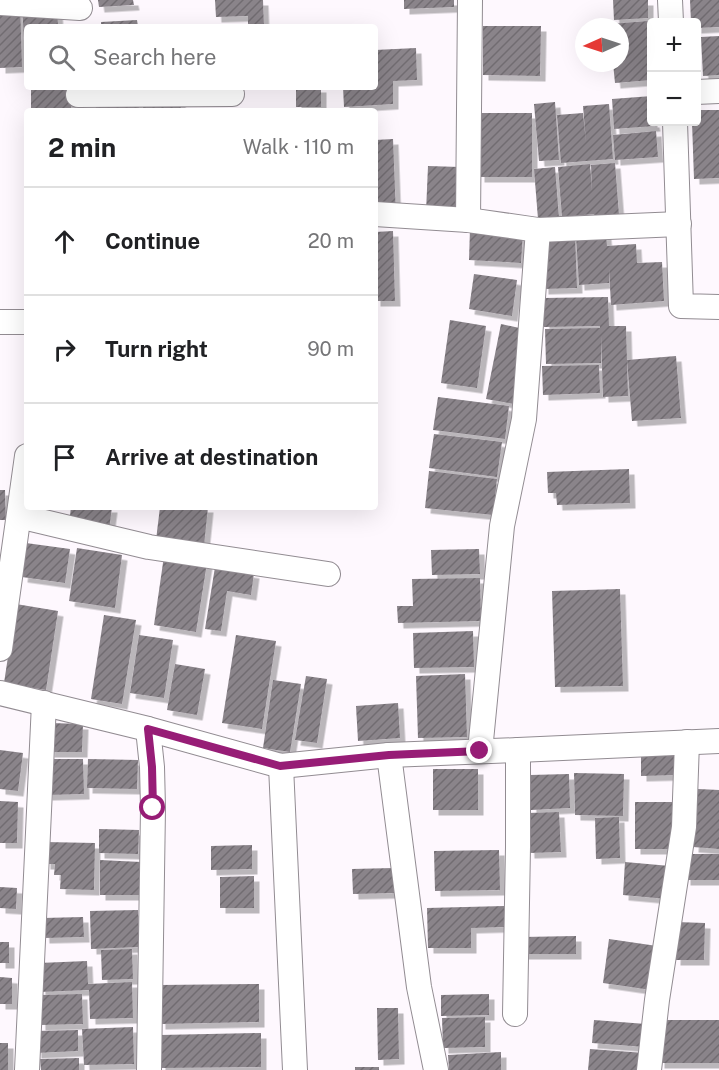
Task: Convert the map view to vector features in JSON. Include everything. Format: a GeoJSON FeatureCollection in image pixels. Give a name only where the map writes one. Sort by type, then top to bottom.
{"type":"FeatureCollection","features":[{"type":"Feature","properties":{"kind":"street"},"geometry":{"type":"LineString","coordinates":[[468,220],[470,0]]}},
{"type":"Feature","properties":{"kind":"street"},"geometry":{"type":"LineString","coordinates":[[670,0],[671,18]]}},
{"type":"Feature","properties":{"kind":"street"},"geometry":{"type":"LineString","coordinates":[[0,3],[80,12]]}},
{"type":"Feature","properties":{"kind":"street"},"geometry":{"type":"LineString","coordinates":[[701,92],[719,91]]}},
{"type":"Feature","properties":{"kind":"street"},"geometry":{"type":"LineString","coordinates":[[78,98],[232,94]]}},
{"type":"Feature","properties":{"kind":"street"},"geometry":{"type":"LineString","coordinates":[[675,126],[681,306],[719,307]]}},
{"type":"Feature","properties":{"kind":"street"},"geometry":{"type":"LineString","coordinates":[[378,214],[468,220],[538,230],[679,224]]}},
{"type":"Feature","properties":{"kind":"street"},"geometry":{"type":"LineString","coordinates":[[480,751],[502,526],[524,419],[538,230]]}},
{"type":"Feature","properties":{"kind":"street"},"geometry":{"type":"LineString","coordinates":[[0,322],[24,322]]}},
{"type":"Feature","properties":{"kind":"street"},"geometry":{"type":"LineString","coordinates":[[0,649],[24,476]]}},
{"type":"Feature","properties":{"kind":"street"},"geometry":{"type":"LineString","coordinates":[[18,516],[149,547],[328,574]]}},
{"type":"Feature","properties":{"kind":"street"},"geometry":{"type":"LineString","coordinates":[[0,693],[148,729],[280,766],[389,755],[719,741]]}},
{"type":"Feature","properties":{"kind":"street"},"geometry":{"type":"LineString","coordinates":[[27,1070],[44,703]]}},
{"type":"Feature","properties":{"kind":"street"},"geometry":{"type":"LineString","coordinates":[[148,729],[153,808],[149,1070]]}},
{"type":"Feature","properties":{"kind":"street"},"geometry":{"type":"LineString","coordinates":[[650,1070],[657,1000],[684,827],[687,742]]}},
{"type":"Feature","properties":{"kind":"street"},"geometry":{"type":"LineString","coordinates":[[514,1014],[518,750]]}},
{"type":"Feature","properties":{"kind":"street"},"geometry":{"type":"LineString","coordinates":[[389,755],[419,987],[436,1070]]}},
{"type":"Feature","properties":{"kind":"street"},"geometry":{"type":"LineString","coordinates":[[280,766],[295,1070]]}},
{"type":"Feature","properties":{"kind":"building"},"geometry":{"type":"Polygon","coordinates":[[[0,0],[20,0],[22,67],[0,68],[0,0]]]}},
{"type":"Feature","properties":{"kind":"building"},"geometry":{"type":"Polygon","coordinates":[[[98,0],[133,0],[134,5],[99,7],[98,0]]]}},
{"type":"Feature","properties":{"kind":"building"},"geometry":{"type":"Polygon","coordinates":[[[215,0],[263,0],[264,24],[248,24],[248,16],[216,17],[215,0]]]}},
{"type":"Feature","properties":{"kind":"building"},"geometry":{"type":"Polygon","coordinates":[[[404,0],[454,0],[454,7],[404,9],[404,0]]]}},
{"type":"Feature","properties":{"kind":"building"},"geometry":{"type":"Polygon","coordinates":[[[613,0],[648,0],[648,18],[614,18],[613,0]]]}},
{"type":"Feature","properties":{"kind":"building"},"geometry":{"type":"Polygon","coordinates":[[[690,0],[719,0],[719,27],[701,28],[701,18],[691,18],[690,0]]]}},
{"type":"Feature","properties":{"kind":"building"},"geometry":{"type":"Polygon","coordinates":[[[57,3],[58,24],[24,24],[24,40],[22,5],[57,3]]]}},
{"type":"Feature","properties":{"kind":"building"},"geometry":{"type":"Polygon","coordinates":[[[137,20],[138,24],[101,24],[101,22],[137,20]]]}},
{"type":"Feature","properties":{"kind":"building"},"geometry":{"type":"Polygon","coordinates":[[[647,21],[647,80],[615,83],[614,72],[629,72],[629,22],[647,21]]]}},
{"type":"Feature","properties":{"kind":"building"},"geometry":{"type":"Polygon","coordinates":[[[483,26],[541,26],[540,76],[483,75],[483,26]]]}},
{"type":"Feature","properties":{"kind":"building"},"geometry":{"type":"Polygon","coordinates":[[[719,36],[719,75],[703,76],[701,37],[719,36]]]}},
{"type":"Feature","properties":{"kind":"building"},"geometry":{"type":"Polygon","coordinates":[[[416,48],[417,80],[393,81],[393,104],[344,107],[343,90],[378,90],[378,50],[416,48]]]}},
{"type":"Feature","properties":{"kind":"building"},"geometry":{"type":"Polygon","coordinates":[[[31,90],[71,90],[71,108],[31,108],[31,90]]]}},
{"type":"Feature","properties":{"kind":"building"},"geometry":{"type":"Polygon","coordinates":[[[95,90],[138,90],[139,108],[96,108],[95,90]]]}},
{"type":"Feature","properties":{"kind":"building"},"geometry":{"type":"Polygon","coordinates":[[[142,90],[179,90],[181,108],[143,108],[142,90]]]}},
{"type":"Feature","properties":{"kind":"building"},"geometry":{"type":"Polygon","coordinates":[[[296,90],[321,90],[321,107],[296,107],[296,90]]]}},
{"type":"Feature","properties":{"kind":"building"},"geometry":{"type":"Polygon","coordinates":[[[647,96],[647,126],[655,126],[614,129],[612,99],[647,96]]]}},
{"type":"Feature","properties":{"kind":"building"},"geometry":{"type":"Polygon","coordinates":[[[555,102],[559,160],[539,161],[534,104],[555,102]]]}},
{"type":"Feature","properties":{"kind":"building"},"geometry":{"type":"Polygon","coordinates":[[[609,104],[613,159],[561,163],[557,115],[583,113],[586,142],[583,106],[609,104]]]}},
{"type":"Feature","properties":{"kind":"building"},"geometry":{"type":"Polygon","coordinates":[[[701,110],[719,110],[719,178],[694,179],[692,126],[701,126],[701,110]]]}},
{"type":"Feature","properties":{"kind":"building"},"geometry":{"type":"Polygon","coordinates":[[[479,113],[532,113],[532,177],[479,177],[479,113]]]}},
{"type":"Feature","properties":{"kind":"building"},"geometry":{"type":"Polygon","coordinates":[[[656,131],[658,157],[615,160],[613,135],[656,131]]]}},
{"type":"Feature","properties":{"kind":"building"},"geometry":{"type":"Polygon","coordinates":[[[393,139],[396,215],[378,216],[378,140],[393,139]]]}},
{"type":"Feature","properties":{"kind":"building"},"geometry":{"type":"Polygon","coordinates":[[[615,163],[619,215],[595,217],[594,214],[562,217],[558,167],[590,164],[592,191],[591,165],[615,163]]]}},
{"type":"Feature","properties":{"kind":"building"},"geometry":{"type":"Polygon","coordinates":[[[428,166],[460,167],[458,213],[426,212],[428,166]]]}},
{"type":"Feature","properties":{"kind":"building"},"geometry":{"type":"Polygon","coordinates":[[[555,167],[559,218],[538,219],[534,169],[555,167]]]}},
{"type":"Feature","properties":{"kind":"building"},"geometry":{"type":"Polygon","coordinates":[[[470,229],[523,231],[521,263],[469,260],[470,229]]]}},
{"type":"Feature","properties":{"kind":"building"},"geometry":{"type":"Polygon","coordinates":[[[393,231],[395,301],[378,301],[378,232],[393,231]]]}},
{"type":"Feature","properties":{"kind":"building"},"geometry":{"type":"Polygon","coordinates":[[[606,234],[607,246],[636,244],[637,263],[662,262],[664,301],[611,305],[609,269],[609,283],[579,285],[576,236],[606,234]]]}},
{"type":"Feature","properties":{"kind":"building"},"geometry":{"type":"Polygon","coordinates":[[[575,235],[577,288],[543,289],[542,236],[575,235]]]}},
{"type":"Feature","properties":{"kind":"building"},"geometry":{"type":"Polygon","coordinates":[[[474,274],[517,280],[512,316],[469,309],[474,274]]]}},
{"type":"Feature","properties":{"kind":"building"},"geometry":{"type":"Polygon","coordinates":[[[608,297],[609,326],[626,326],[628,396],[603,397],[601,336],[601,363],[546,364],[545,329],[600,328],[600,326],[544,327],[543,298],[608,297]]]}},
{"type":"Feature","properties":{"kind":"building"},"geometry":{"type":"Polygon","coordinates":[[[450,320],[486,326],[477,388],[441,383],[450,320]]]}},
{"type":"Feature","properties":{"kind":"building"},"geometry":{"type":"Polygon","coordinates":[[[501,324],[529,330],[514,404],[486,399],[501,324]]]}},
{"type":"Feature","properties":{"kind":"building"},"geometry":{"type":"Polygon","coordinates":[[[676,356],[681,418],[632,421],[627,360],[676,356]]]}},
{"type":"Feature","properties":{"kind":"building"},"geometry":{"type":"Polygon","coordinates":[[[599,365],[600,393],[543,395],[542,366],[599,365]]]}},
{"type":"Feature","properties":{"kind":"building"},"geometry":{"type":"Polygon","coordinates":[[[438,397],[509,406],[505,439],[433,430],[438,397]]]}},
{"type":"Feature","properties":{"kind":"building"},"geometry":{"type":"Polygon","coordinates":[[[434,434],[502,442],[497,477],[429,468],[434,434]]]}},
{"type":"Feature","properties":{"kind":"building"},"geometry":{"type":"Polygon","coordinates":[[[629,469],[630,503],[557,505],[556,493],[548,493],[547,472],[629,469]]]}},
{"type":"Feature","properties":{"kind":"building"},"geometry":{"type":"Polygon","coordinates":[[[429,471],[497,479],[493,515],[425,508],[429,471]]]}},
{"type":"Feature","properties":{"kind":"building"},"geometry":{"type":"Polygon","coordinates":[[[0,490],[5,490],[6,520],[0,520],[0,490]]]}},
{"type":"Feature","properties":{"kind":"building"},"geometry":{"type":"Polygon","coordinates":[[[71,510],[112,510],[109,530],[69,524],[71,510]]]}},
{"type":"Feature","properties":{"kind":"building"},"geometry":{"type":"Polygon","coordinates":[[[160,510],[208,510],[204,546],[156,540],[160,510]]]}},
{"type":"Feature","properties":{"kind":"building"},"geometry":{"type":"Polygon","coordinates":[[[26,543],[70,549],[65,583],[22,577],[26,543]]]}},
{"type":"Feature","properties":{"kind":"building"},"geometry":{"type":"Polygon","coordinates":[[[77,548],[122,555],[115,608],[69,601],[77,548]]]}},
{"type":"Feature","properties":{"kind":"building"},"geometry":{"type":"Polygon","coordinates":[[[479,549],[480,574],[432,575],[431,550],[479,549]]]}},
{"type":"Feature","properties":{"kind":"building"},"geometry":{"type":"Polygon","coordinates":[[[164,556],[207,563],[196,632],[154,625],[164,556]]]}},
{"type":"Feature","properties":{"kind":"building"},"geometry":{"type":"Polygon","coordinates":[[[215,567],[254,573],[251,595],[227,591],[221,631],[205,629],[215,567]]]}},
{"type":"Feature","properties":{"kind":"building"},"geometry":{"type":"Polygon","coordinates":[[[480,578],[481,621],[398,623],[397,606],[413,606],[412,579],[480,578]]]}},
{"type":"Feature","properties":{"kind":"building"},"geometry":{"type":"Polygon","coordinates":[[[620,589],[623,686],[555,687],[552,591],[620,589]]]}},
{"type":"Feature","properties":{"kind":"building"},"geometry":{"type":"Polygon","coordinates":[[[16,604],[58,611],[46,690],[4,683],[16,604]]]}},
{"type":"Feature","properties":{"kind":"building"},"geometry":{"type":"Polygon","coordinates":[[[104,615],[136,620],[122,704],[91,699],[104,615]]]}},
{"type":"Feature","properties":{"kind":"building"},"geometry":{"type":"Polygon","coordinates":[[[473,631],[474,667],[414,668],[413,633],[473,631]]]}},
{"type":"Feature","properties":{"kind":"building"},"geometry":{"type":"Polygon","coordinates":[[[139,635],[173,640],[164,698],[130,693],[139,635]]]}},
{"type":"Feature","properties":{"kind":"building"},"geometry":{"type":"Polygon","coordinates":[[[236,635],[276,641],[262,729],[222,723],[236,635]]]}},
{"type":"Feature","properties":{"kind":"building"},"geometry":{"type":"Polygon","coordinates":[[[175,664],[205,669],[197,715],[167,710],[175,664]]]}},
{"type":"Feature","properties":{"kind":"building"},"geometry":{"type":"Polygon","coordinates":[[[465,674],[467,737],[418,738],[416,676],[465,674]]]}},
{"type":"Feature","properties":{"kind":"building"},"geometry":{"type":"Polygon","coordinates":[[[306,676],[327,679],[317,743],[295,740],[306,676]]]}},
{"type":"Feature","properties":{"kind":"building"},"geometry":{"type":"Polygon","coordinates":[[[273,680],[301,684],[290,752],[263,748],[273,680]]]}},
{"type":"Feature","properties":{"kind":"building"},"geometry":{"type":"Polygon","coordinates":[[[398,703],[400,738],[358,741],[356,706],[398,703]]]}},
{"type":"Feature","properties":{"kind":"building"},"geometry":{"type":"Polygon","coordinates":[[[50,723],[83,724],[82,752],[49,752],[50,723]]]}},
{"type":"Feature","properties":{"kind":"building"},"geometry":{"type":"Polygon","coordinates":[[[0,750],[23,753],[18,791],[0,789],[0,750]]]}},
{"type":"Feature","properties":{"kind":"building"},"geometry":{"type":"Polygon","coordinates":[[[641,753],[679,753],[678,775],[641,776],[641,753]]]}},
{"type":"Feature","properties":{"kind":"building"},"geometry":{"type":"Polygon","coordinates":[[[47,759],[83,759],[84,794],[47,795],[47,759]]]}},
{"type":"Feature","properties":{"kind":"building"},"geometry":{"type":"Polygon","coordinates":[[[88,759],[138,760],[137,789],[87,788],[88,759]]]}},
{"type":"Feature","properties":{"kind":"building"},"geometry":{"type":"Polygon","coordinates":[[[433,769],[478,769],[478,810],[433,810],[433,769]]]}},
{"type":"Feature","properties":{"kind":"building"},"geometry":{"type":"Polygon","coordinates":[[[574,773],[624,774],[623,816],[575,815],[574,773]]]}},
{"type":"Feature","properties":{"kind":"building"},"geometry":{"type":"Polygon","coordinates":[[[569,774],[570,808],[531,810],[530,775],[569,774]]]}},
{"type":"Feature","properties":{"kind":"building"},"geometry":{"type":"Polygon","coordinates":[[[698,789],[719,790],[719,849],[693,847],[698,789]]]}},
{"type":"Feature","properties":{"kind":"building"},"geometry":{"type":"Polygon","coordinates":[[[0,801],[18,802],[17,843],[0,843],[0,801]]]}},
{"type":"Feature","properties":{"kind":"building"},"geometry":{"type":"Polygon","coordinates":[[[635,802],[677,802],[677,849],[635,849],[635,802]]]}},
{"type":"Feature","properties":{"kind":"building"},"geometry":{"type":"Polygon","coordinates":[[[559,812],[561,852],[529,853],[527,813],[559,812]]]}},
{"type":"Feature","properties":{"kind":"building"},"geometry":{"type":"Polygon","coordinates":[[[619,817],[620,858],[596,859],[595,818],[619,817]]]}},
{"type":"Feature","properties":{"kind":"building"},"geometry":{"type":"Polygon","coordinates":[[[99,829],[139,830],[138,854],[99,853],[99,829]]]}},
{"type":"Feature","properties":{"kind":"building"},"geometry":{"type":"Polygon","coordinates":[[[45,842],[95,843],[94,890],[60,889],[61,875],[54,875],[55,864],[45,864],[45,842]]]}},
{"type":"Feature","properties":{"kind":"building"},"geometry":{"type":"Polygon","coordinates":[[[252,845],[252,869],[211,870],[211,846],[252,845]]]}},
{"type":"Feature","properties":{"kind":"building"},"geometry":{"type":"Polygon","coordinates":[[[499,850],[500,890],[435,891],[434,851],[499,850]]]}},
{"type":"Feature","properties":{"kind":"building"},"geometry":{"type":"Polygon","coordinates":[[[685,854],[719,854],[719,880],[685,880],[685,854]]]}},
{"type":"Feature","properties":{"kind":"building"},"geometry":{"type":"Polygon","coordinates":[[[100,860],[141,862],[140,895],[100,895],[100,860]]]}},
{"type":"Feature","properties":{"kind":"building"},"geometry":{"type":"Polygon","coordinates":[[[625,862],[670,866],[667,899],[623,895],[625,862]]]}},
{"type":"Feature","properties":{"kind":"building"},"geometry":{"type":"Polygon","coordinates":[[[393,868],[394,893],[353,894],[352,869],[393,868]]]}},
{"type":"Feature","properties":{"kind":"building"},"geometry":{"type":"Polygon","coordinates":[[[254,876],[254,908],[220,908],[220,877],[254,876]]]}},
{"type":"Feature","properties":{"kind":"building"},"geometry":{"type":"Polygon","coordinates":[[[0,887],[17,888],[16,909],[0,908],[0,887]]]}},
{"type":"Feature","properties":{"kind":"building"},"geometry":{"type":"Polygon","coordinates":[[[504,906],[505,927],[471,928],[471,948],[428,948],[427,908],[504,906]]]}},
{"type":"Feature","properties":{"kind":"building"},"geometry":{"type":"Polygon","coordinates":[[[138,910],[139,947],[91,949],[90,911],[138,910]]]}},
{"type":"Feature","properties":{"kind":"building"},"geometry":{"type":"Polygon","coordinates":[[[83,917],[84,937],[44,938],[43,918],[83,917]]]}},
{"type":"Feature","properties":{"kind":"building"},"geometry":{"type":"Polygon","coordinates":[[[676,922],[705,923],[704,960],[675,960],[676,922]]]}},
{"type":"Feature","properties":{"kind":"building"},"geometry":{"type":"Polygon","coordinates":[[[576,936],[576,954],[523,954],[523,937],[576,936]]]}},
{"type":"Feature","properties":{"kind":"building"},"geometry":{"type":"Polygon","coordinates":[[[609,939],[657,946],[651,990],[603,983],[609,939]]]}},
{"type":"Feature","properties":{"kind":"building"},"geometry":{"type":"Polygon","coordinates":[[[0,942],[9,942],[9,963],[0,963],[0,942]]]}},
{"type":"Feature","properties":{"kind":"building"},"geometry":{"type":"Polygon","coordinates":[[[132,949],[133,979],[102,980],[101,950],[132,949]]]}},
{"type":"Feature","properties":{"kind":"building"},"geometry":{"type":"Polygon","coordinates":[[[87,961],[88,984],[132,982],[133,1018],[90,1019],[89,990],[40,992],[39,963],[87,961]]]}},
{"type":"Feature","properties":{"kind":"building"},"geometry":{"type":"Polygon","coordinates":[[[0,977],[12,978],[12,1004],[0,1004],[0,977]]]}},
{"type":"Feature","properties":{"kind":"building"},"geometry":{"type":"Polygon","coordinates":[[[259,984],[259,1022],[160,1024],[159,985],[259,984]]]}},
{"type":"Feature","properties":{"kind":"building"},"geometry":{"type":"Polygon","coordinates":[[[82,994],[83,1024],[40,1025],[39,995],[82,994]]]}},
{"type":"Feature","properties":{"kind":"building"},"geometry":{"type":"Polygon","coordinates":[[[489,994],[489,1015],[441,1016],[441,995],[489,994]]]}},
{"type":"Feature","properties":{"kind":"building"},"geometry":{"type":"Polygon","coordinates":[[[377,1008],[398,1008],[399,1059],[378,1060],[377,1008]]]}},
{"type":"Feature","properties":{"kind":"building"},"geometry":{"type":"Polygon","coordinates":[[[485,1017],[485,1047],[443,1048],[442,1018],[485,1017]]]}},
{"type":"Feature","properties":{"kind":"building"},"geometry":{"type":"Polygon","coordinates":[[[594,1020],[646,1024],[645,1047],[592,1043],[594,1020]]]}},
{"type":"Feature","properties":{"kind":"building"},"geometry":{"type":"Polygon","coordinates":[[[659,1020],[719,1020],[719,1063],[659,1063],[659,1020]]]}},
{"type":"Feature","properties":{"kind":"building"},"geometry":{"type":"Polygon","coordinates":[[[133,1027],[134,1064],[84,1065],[82,1029],[133,1027]]]}},
{"type":"Feature","properties":{"kind":"building"},"geometry":{"type":"Polygon","coordinates":[[[78,1030],[78,1051],[36,1053],[35,1031],[78,1030]]]}},
{"type":"Feature","properties":{"kind":"building"},"geometry":{"type":"Polygon","coordinates":[[[261,1033],[261,1067],[160,1068],[160,1035],[261,1033]]]}},
{"type":"Feature","properties":{"kind":"building"},"geometry":{"type":"Polygon","coordinates":[[[0,1043],[8,1043],[8,1070],[0,1070],[0,1043]]]}},
{"type":"Feature","properties":{"kind":"building"},"geometry":{"type":"Polygon","coordinates":[[[590,1049],[645,1053],[644,1070],[588,1070],[590,1049]]]}},
{"type":"Feature","properties":{"kind":"building"},"geometry":{"type":"Polygon","coordinates":[[[501,1052],[501,1070],[449,1070],[448,1055],[501,1052]]]}},
{"type":"Feature","properties":{"kind":"building"},"geometry":{"type":"Polygon","coordinates":[[[79,1058],[79,1070],[41,1070],[40,1059],[79,1058]]]}},
{"type":"Feature","properties":{"kind":"building"},"geometry":{"type":"Polygon","coordinates":[[[355,1067],[379,1067],[379,1070],[355,1070],[355,1067]]]}},
{"type":"Feature","properties":{"kind":"route"},"geometry":{"type":"LineString","coordinates":[[153,808],[148,729],[280,766],[389,755],[480,751]]}}]}
